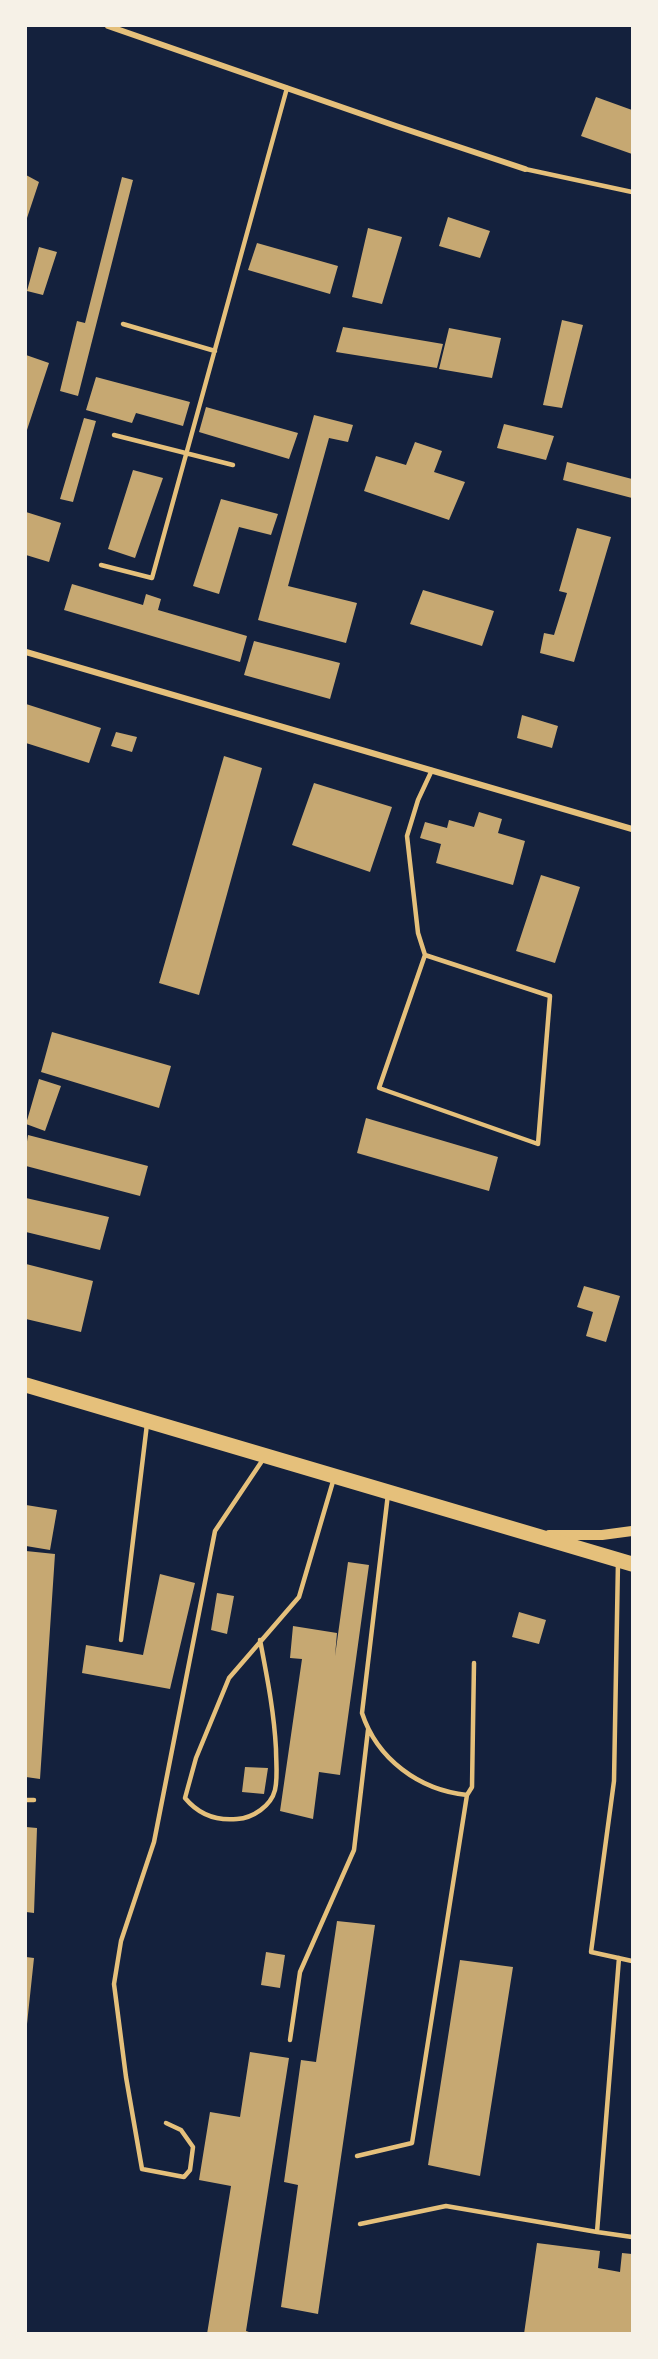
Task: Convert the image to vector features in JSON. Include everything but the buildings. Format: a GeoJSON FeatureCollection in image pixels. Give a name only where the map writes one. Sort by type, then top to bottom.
{"type":"FeatureCollection","features":[{"type":"Feature","properties":{"kind":"main road"},"geometry":{"type":"LineString","coordinates":[[26,1385],[625,1562]]}},
{"type":"Feature","properties":{"kind":"street"},"geometry":{"type":"LineString","coordinates":[[108,26],[525,169]]}},
{"type":"Feature","properties":{"kind":"street"},"geometry":{"type":"LineString","coordinates":[[26,652],[633,829]]}},
{"type":"Feature","properties":{"kind":"street"},"geometry":{"type":"LineString","coordinates":[[525,1531],[578,1536],[633,1530]]}},
{"type":"Feature","properties":{"kind":"lane"},"geometry":{"type":"LineString","coordinates":[[100,565],[152,578],[287,88]]}},
{"type":"Feature","properties":{"kind":"lane"},"geometry":{"type":"LineString","coordinates":[[525,169],[633,192]]}},
{"type":"Feature","properties":{"kind":"lane"},"geometry":{"type":"LineString","coordinates":[[123,324],[214,351]]}},
{"type":"Feature","properties":{"kind":"lane"},"geometry":{"type":"LineString","coordinates":[[114,435],[233,465]]}},
{"type":"Feature","properties":{"kind":"lane"},"geometry":{"type":"LineString","coordinates":[[425,955],[550,996],[538,1144],[379,1088],[425,955],[418,933],[407,836],[418,800],[432,770]]}},
{"type":"Feature","properties":{"kind":"lane"},"geometry":{"type":"LineString","coordinates":[[121,1640],[147,1421]]}},
{"type":"Feature","properties":{"kind":"lane"},"geometry":{"type":"LineString","coordinates":[[166,2123],[181,2130],[193,2147],[190,2170],[184,2177],[142,2169],[126,2077],[114,1984],[121,1941],[154,1842],[215,1532],[266,1456]]}},
{"type":"Feature","properties":{"kind":"lane"},"geometry":{"type":"LineString","coordinates":[[260,1640],[273,1701],[275,1790],[268,1805],[241,1819],[225,1820],[208,1816],[193,1807],[185,1798],[196,1758],[229,1678],[260,1640],[299,1597],[335,1476]]}},
{"type":"Feature","properties":{"kind":"lane"},"geometry":{"type":"LineString","coordinates":[[388,1491],[362,1713],[368,1730],[389,1760],[423,1784],[448,1793],[467,1796]]}},
{"type":"Feature","properties":{"kind":"lane"},"geometry":{"type":"LineString","coordinates":[[625,1562],[614,1781],[591,1952],[633,1960]]}},
{"type":"Feature","properties":{"kind":"lane"},"geometry":{"type":"LineString","coordinates":[[357,2156],[412,2143],[467,1796],[472,1787],[474,1663]]}},
{"type":"Feature","properties":{"kind":"lane"},"geometry":{"type":"LineString","coordinates":[[290,2040],[300,1972],[354,1850],[368,1730]]}},
{"type":"Feature","properties":{"kind":"lane"},"geometry":{"type":"LineString","coordinates":[[26,1800],[34,1800]]}},
{"type":"Feature","properties":{"kind":"lane"},"geometry":{"type":"LineString","coordinates":[[597,2232],[619,1958]]}},
{"type":"Feature","properties":{"kind":"lane"},"geometry":{"type":"LineString","coordinates":[[360,2224],[446,2206],[633,2237]]}}]}
